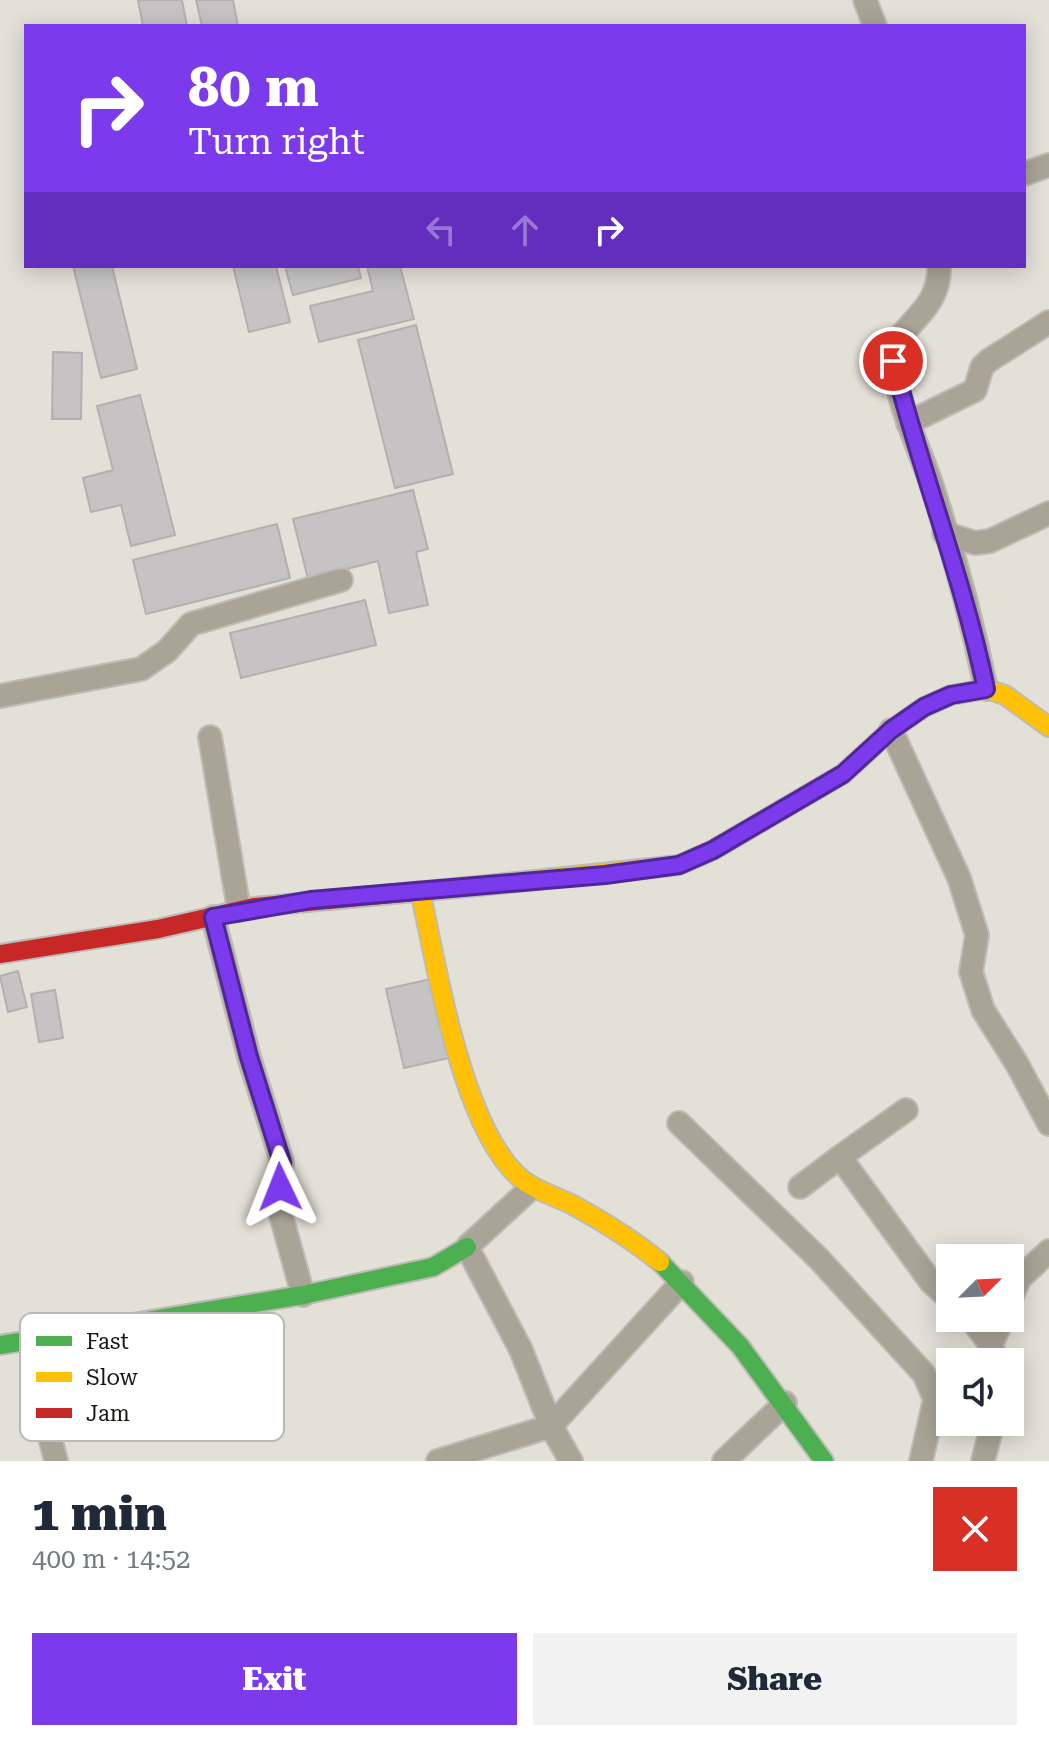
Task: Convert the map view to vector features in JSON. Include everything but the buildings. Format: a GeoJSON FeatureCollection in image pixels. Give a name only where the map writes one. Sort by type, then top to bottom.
{"type":"FeatureCollection","features":[{"type":"Feature","properties":{"kind":"street"},"geometry":{"type":"LineString","coordinates":[[865,0],[874,24]]}},
{"type":"Feature","properties":{"kind":"street"},"geometry":{"type":"LineString","coordinates":[[1026,173],[1049,165]]}},
{"type":"Feature","properties":{"kind":"street"},"geometry":{"type":"LineString","coordinates":[[939,268],[940,283],[932,302],[893,349],[908,423],[972,623],[986,689]]}},
{"type":"Feature","properties":{"kind":"street"},"geometry":{"type":"LineString","coordinates":[[908,423],[975,390],[982,367],[988,361],[1049,322]]}},
{"type":"Feature","properties":{"kind":"street"},"geometry":{"type":"LineString","coordinates":[[944,533],[975,543],[990,541],[1049,513]]}},
{"type":"Feature","properties":{"kind":"street"},"geometry":{"type":"LineString","coordinates":[[0,696],[141,669],[167,651],[191,624],[341,580]]}},
{"type":"Feature","properties":{"kind":"street"},"geometry":{"type":"LineString","coordinates":[[0,954],[239,910],[311,900],[605,875],[679,865],[713,850],[843,774],[891,730],[924,707],[951,695],[986,689],[1005,695],[1049,727]]}},
{"type":"Feature","properties":{"kind":"street"},"geometry":{"type":"LineString","coordinates":[[891,730],[959,878],[977,935],[971,972],[983,1010],[1049,1124]]}},
{"type":"Feature","properties":{"kind":"street"},"geometry":{"type":"LineString","coordinates":[[210,737],[239,910]]}},
{"type":"Feature","properties":{"kind":"street"},"geometry":{"type":"LineString","coordinates":[[420,891],[465,1072],[484,1123],[509,1166],[531,1188],[569,1203],[636,1243],[682,1282],[754,1359],[824,1461]]}},
{"type":"Feature","properties":{"kind":"street"},"geometry":{"type":"LineString","coordinates":[[213,917],[249,1057],[282,1162],[277,1201],[303,1295]]}},
{"type":"Feature","properties":{"kind":"street"},"geometry":{"type":"LineString","coordinates":[[800,1187],[906,1110]]}},
{"type":"Feature","properties":{"kind":"street"},"geometry":{"type":"LineString","coordinates":[[679,1123],[819,1259],[924,1374],[935,1399],[921,1461]]}},
{"type":"Feature","properties":{"kind":"street"},"geometry":{"type":"LineString","coordinates":[[840,1157],[936,1286]]}},
{"type":"Feature","properties":{"kind":"street"},"geometry":{"type":"LineString","coordinates":[[194,1313],[303,1295],[433,1267],[467,1247],[531,1188]]}},
{"type":"Feature","properties":{"kind":"street"},"geometry":{"type":"LineString","coordinates":[[467,1247],[521,1350],[551,1426],[571,1461]]}},
{"type":"Feature","properties":{"kind":"street"},"geometry":{"type":"LineString","coordinates":[[1024,1274],[1049,1251]]}},
{"type":"Feature","properties":{"kind":"street"},"geometry":{"type":"LineString","coordinates":[[438,1461],[551,1426],[682,1282]]}},
{"type":"Feature","properties":{"kind":"street"},"geometry":{"type":"LineString","coordinates":[[0,1345],[20,1342]]}},
{"type":"Feature","properties":{"kind":"street"},"geometry":{"type":"LineString","coordinates":[[724,1461],[785,1403]]}},
{"type":"Feature","properties":{"kind":"street"},"geometry":{"type":"LineString","coordinates":[[983,1461],[989,1436]]}},
{"type":"Feature","properties":{"kind":"street"},"geometry":{"type":"LineString","coordinates":[[51,1441],[56,1461]]}},
{"type":"Feature","properties":{"kind":"traffic: fast"},"geometry":{"type":"LineString","coordinates":[[194,1313],[303,1295],[433,1267],[467,1247]]}},
{"type":"Feature","properties":{"kind":"traffic: fast"},"geometry":{"type":"LineString","coordinates":[[660,1262],[740,1346],[824,1461]]}},
{"type":"Feature","properties":{"kind":"traffic: fast"},"geometry":{"type":"LineString","coordinates":[[0,1345],[20,1342]]}},
{"type":"Feature","properties":{"kind":"traffic: slow"},"geometry":{"type":"LineString","coordinates":[[478,886],[679,865],[713,850],[843,774],[891,730],[924,707],[951,695],[986,689],[1005,695],[1049,727]]}},
{"type":"Feature","properties":{"kind":"traffic: slow"},"geometry":{"type":"LineString","coordinates":[[420,891],[455,1046],[468,1088],[502,1158],[530,1185],[596,1218],[660,1262]]}},
{"type":"Feature","properties":{"kind":"traffic: jam"},"geometry":{"type":"LineString","coordinates":[[0,954],[158,929],[254,907],[478,886]]}},
{"type":"Feature","properties":{"kind":"route"},"geometry":{"type":"LineString","coordinates":[[280,1187],[282,1162],[249,1057],[213,917],[254,907],[311,900],[605,875],[679,865],[713,850],[843,774],[891,730],[924,707],[951,695],[986,689],[972,623],[931,485],[908,423],[893,361]]}}]}
